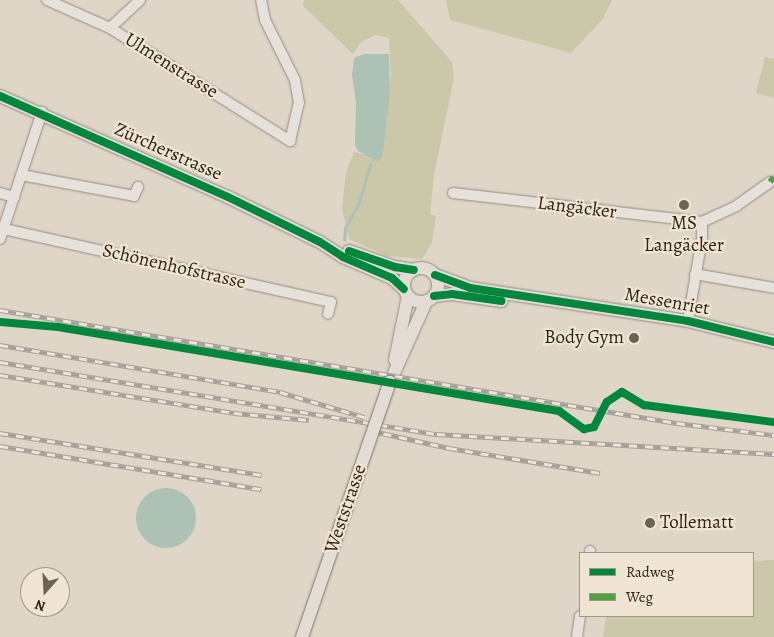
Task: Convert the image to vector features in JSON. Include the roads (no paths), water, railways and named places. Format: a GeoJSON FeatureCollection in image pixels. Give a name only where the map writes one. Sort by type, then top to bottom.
{"type":"FeatureCollection","features":[{"type":"Feature","properties":{"kind":"main road","name":"Zürcherstrasse"},"geometry":{"type":"LineString","coordinates":[[0,96],[42,112],[320,242],[343,256],[392,278],[406,293]]}},
{"type":"Feature","properties":{"kind":"main road","name":"Zürcherstrasse"},"geometry":{"type":"LineString","coordinates":[[320,242],[396,267],[414,270]]}},
{"type":"Feature","properties":{"kind":"main road","name":"Messenriet"},"geometry":{"type":"LineString","coordinates":[[414,270],[423,268],[453,284],[506,298]]}},
{"type":"Feature","properties":{"kind":"main road"},"geometry":{"type":"LineString","coordinates":[[406,293],[407,276],[414,270]]}},
{"type":"Feature","properties":{"kind":"main road"},"geometry":{"type":"LineString","coordinates":[[430,299],[438,286],[435,275]]}},
{"type":"Feature","properties":{"kind":"main road","name":"Messenriet"},"geometry":{"type":"LineString","coordinates":[[406,293],[416,302],[452,294],[552,302],[688,321],[774,342]]}},
{"type":"Feature","properties":{"kind":"main road","name":"Weststrasse"},"geometry":{"type":"LineString","coordinates":[[390,382],[406,293]]}},
{"type":"Feature","properties":{"kind":"main road","name":"Weststrasse"},"geometry":{"type":"LineString","coordinates":[[302,637],[390,382],[430,299]]}},
{"type":"Feature","properties":{"kind":"street","name":"Ulmenstrasse"},"geometry":{"type":"LineString","coordinates":[[48,0],[110,28],[290,141],[299,103],[295,80],[265,20],[261,0]]}},
{"type":"Feature","properties":{"kind":"street"},"geometry":{"type":"LineString","coordinates":[[110,28],[140,0]]}},
{"type":"Feature","properties":{"kind":"street"},"geometry":{"type":"LineString","coordinates":[[0,240],[42,112]]}},
{"type":"Feature","properties":{"kind":"street"},"geometry":{"type":"LineString","coordinates":[[21,175],[134,196],[138,187]]}},
{"type":"Feature","properties":{"kind":"street"},"geometry":{"type":"LineString","coordinates":[[688,321],[702,222],[736,206],[770,182]]}},
{"type":"Feature","properties":{"kind":"street"},"geometry":{"type":"LineString","coordinates":[[0,193],[14,197]]}},
{"type":"Feature","properties":{"kind":"street","name":"Langäcker"},"geometry":{"type":"LineString","coordinates":[[453,193],[702,222]]}},
{"type":"Feature","properties":{"kind":"street","name":"Schönenhofstrasse"},"geometry":{"type":"LineString","coordinates":[[4,229],[331,302],[328,314]]}},
{"type":"Feature","properties":{"kind":"street"},"geometry":{"type":"LineString","coordinates":[[695,274],[774,288]]}},
{"type":"Feature","properties":{"kind":"street"},"geometry":{"type":"LineString","coordinates":[[577,637],[580,617]]}},
{"type":"Feature","properties":{"kind":"waterway"},"geometry":{"type":"LineString","coordinates":[[344,240],[345,228],[359,203],[370,165]]}},
{"type":"Feature","properties":{"kind":"railway"},"geometry":{"type":"LineString","coordinates":[[0,310],[677,423],[774,435]]}},
{"type":"Feature","properties":{"kind":"railway"},"geometry":{"type":"LineString","coordinates":[[0,345],[280,392],[364,417]]}},
{"type":"Feature","properties":{"kind":"railway"},"geometry":{"type":"LineString","coordinates":[[0,362],[437,434],[774,454]]}},
{"type":"Feature","properties":{"kind":"railway"},"geometry":{"type":"LineString","coordinates":[[0,375],[234,413],[309,420]]}},
{"type":"Feature","properties":{"kind":"railway"},"geometry":{"type":"LineString","coordinates":[[368,430],[449,448],[600,473]]}},
{"type":"Feature","properties":{"kind":"railway"},"geometry":{"type":"LineString","coordinates":[[0,433],[262,475]]}},
{"type":"Feature","properties":{"kind":"railway"},"geometry":{"type":"LineString","coordinates":[[0,446],[261,489]]}},
{"type":"Feature","properties":{"kind":"place","name":"MS Langäcker"},"geometry":{"type":"Point","coordinates":[684,205]}},
{"type":"Feature","properties":{"kind":"place","name":"Body Gym"},"geometry":{"type":"Point","coordinates":[634,338]}},
{"type":"Feature","properties":{"kind":"place","name":"Tollematt"},"geometry":{"type":"Point","coordinates":[650,523]}}]}
